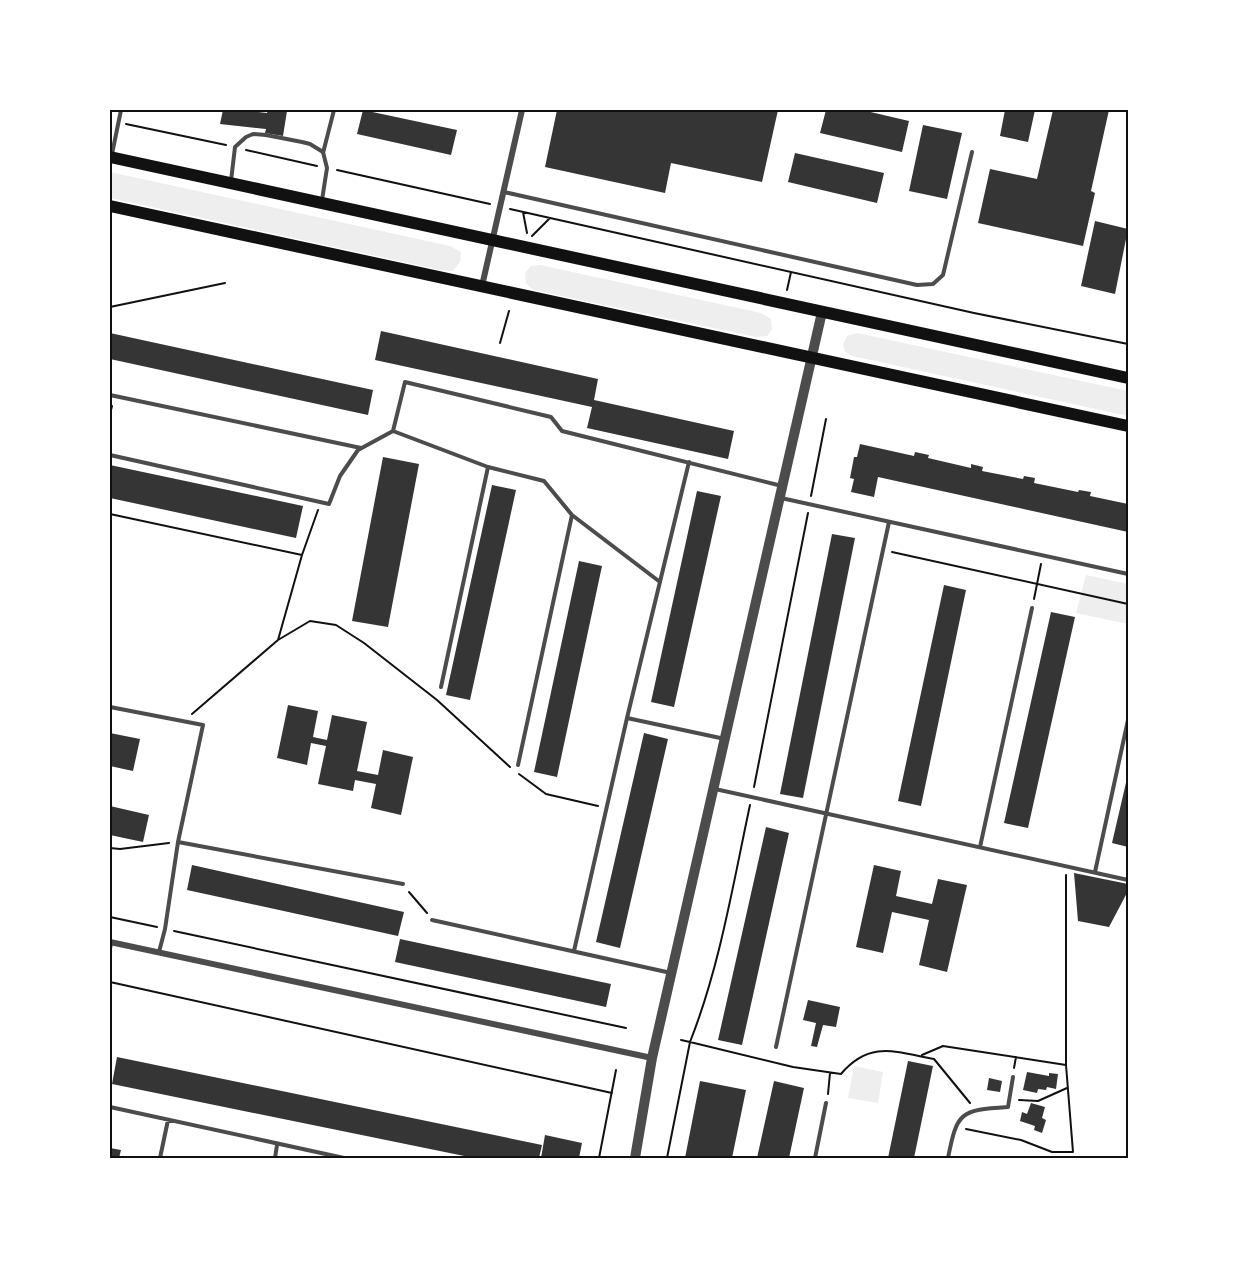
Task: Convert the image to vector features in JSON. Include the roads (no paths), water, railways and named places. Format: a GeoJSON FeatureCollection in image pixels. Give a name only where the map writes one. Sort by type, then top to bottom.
{"type":"FeatureCollection","features":[{"type":"Feature","properties":{"kind":"main road"},"geometry":{"type":"LineString","coordinates":[[110,157],[1128,378]]}},
{"type":"Feature","properties":{"kind":"main road"},"geometry":{"type":"LineString","coordinates":[[110,206],[1128,426]]}},
{"type":"Feature","properties":{"kind":"street"},"geometry":{"type":"LineString","coordinates":[[482,286],[522,110]]}},
{"type":"Feature","properties":{"kind":"street"},"geometry":{"type":"LineString","coordinates":[[634,1158],[652,1058],[822,312]]}},
{"type":"Feature","properties":{"kind":"street"},"geometry":{"type":"LineString","coordinates":[[110,945],[158,953],[652,1058]]}},
{"type":"Feature","properties":{"kind":"lane"},"geometry":{"type":"LineString","coordinates":[[110,157],[121,110]]}},
{"type":"Feature","properties":{"kind":"lane"},"geometry":{"type":"LineString","coordinates":[[321,204],[327,168],[323,152],[334,110]]}},
{"type":"Feature","properties":{"kind":"lane"},"geometry":{"type":"LineString","coordinates":[[231,183],[235,147],[253,134],[310,144],[323,152]]}},
{"type":"Feature","properties":{"kind":"lane"},"geometry":{"type":"LineString","coordinates":[[503,192],[917,285],[933,284],[943,275],[972,152]]}},
{"type":"Feature","properties":{"kind":"lane"},"geometry":{"type":"LineString","coordinates":[[110,455],[329,504],[340,476],[358,450],[393,431],[405,382],[551,417],[562,431],[783,486]]}},
{"type":"Feature","properties":{"kind":"lane"},"geometry":{"type":"LineString","coordinates":[[110,395],[362,448]]}},
{"type":"Feature","properties":{"kind":"lane"},"geometry":{"type":"LineString","coordinates":[[393,431],[488,467],[544,481],[572,515],[660,582]]}},
{"type":"Feature","properties":{"kind":"lane"},"geometry":{"type":"LineString","coordinates":[[574,951],[689,462]]}},
{"type":"Feature","properties":{"kind":"lane"},"geometry":{"type":"LineString","coordinates":[[441,687],[488,467]]}},
{"type":"Feature","properties":{"kind":"lane"},"geometry":{"type":"LineString","coordinates":[[780,498],[1128,574]]}},
{"type":"Feature","properties":{"kind":"lane"},"geometry":{"type":"LineString","coordinates":[[518,765],[572,515]]}},
{"type":"Feature","properties":{"kind":"lane"},"geometry":{"type":"LineString","coordinates":[[776,1047],[889,522]]}},
{"type":"Feature","properties":{"kind":"lane"},"geometry":{"type":"LineString","coordinates":[[980,847],[1032,608]]}},
{"type":"Feature","properties":{"kind":"lane"},"geometry":{"type":"LineString","coordinates":[[110,707],[203,725],[178,842],[165,929],[158,953]]}},
{"type":"Feature","properties":{"kind":"lane"},"geometry":{"type":"LineString","coordinates":[[627,718],[725,739]]}},
{"type":"Feature","properties":{"kind":"lane"},"geometry":{"type":"LineString","coordinates":[[1095,873],[1128,720]]}},
{"type":"Feature","properties":{"kind":"lane"},"geometry":{"type":"LineString","coordinates":[[714,789],[1128,880]]}},
{"type":"Feature","properties":{"kind":"lane"},"geometry":{"type":"LineString","coordinates":[[178,842],[403,884]]}},
{"type":"Feature","properties":{"kind":"lane"},"geometry":{"type":"LineString","coordinates":[[432,920],[672,973]]}},
{"type":"Feature","properties":{"kind":"lane"},"geometry":{"type":"LineString","coordinates":[[948,1158],[954,1126],[963,1115],[975,1109],[1008,1107],[1013,1077]]}},
{"type":"Feature","properties":{"kind":"lane"},"geometry":{"type":"LineString","coordinates":[[815,1158],[826,1103]]}},
{"type":"Feature","properties":{"kind":"lane"},"geometry":{"type":"LineString","coordinates":[[110,1107],[344,1158]]}},
{"type":"Feature","properties":{"kind":"lane"},"geometry":{"type":"LineString","coordinates":[[160,1158],[168,1120]]}},
{"type":"Feature","properties":{"kind":"lane"},"geometry":{"type":"LineString","coordinates":[[275,1158],[277,1145]]}}]}
